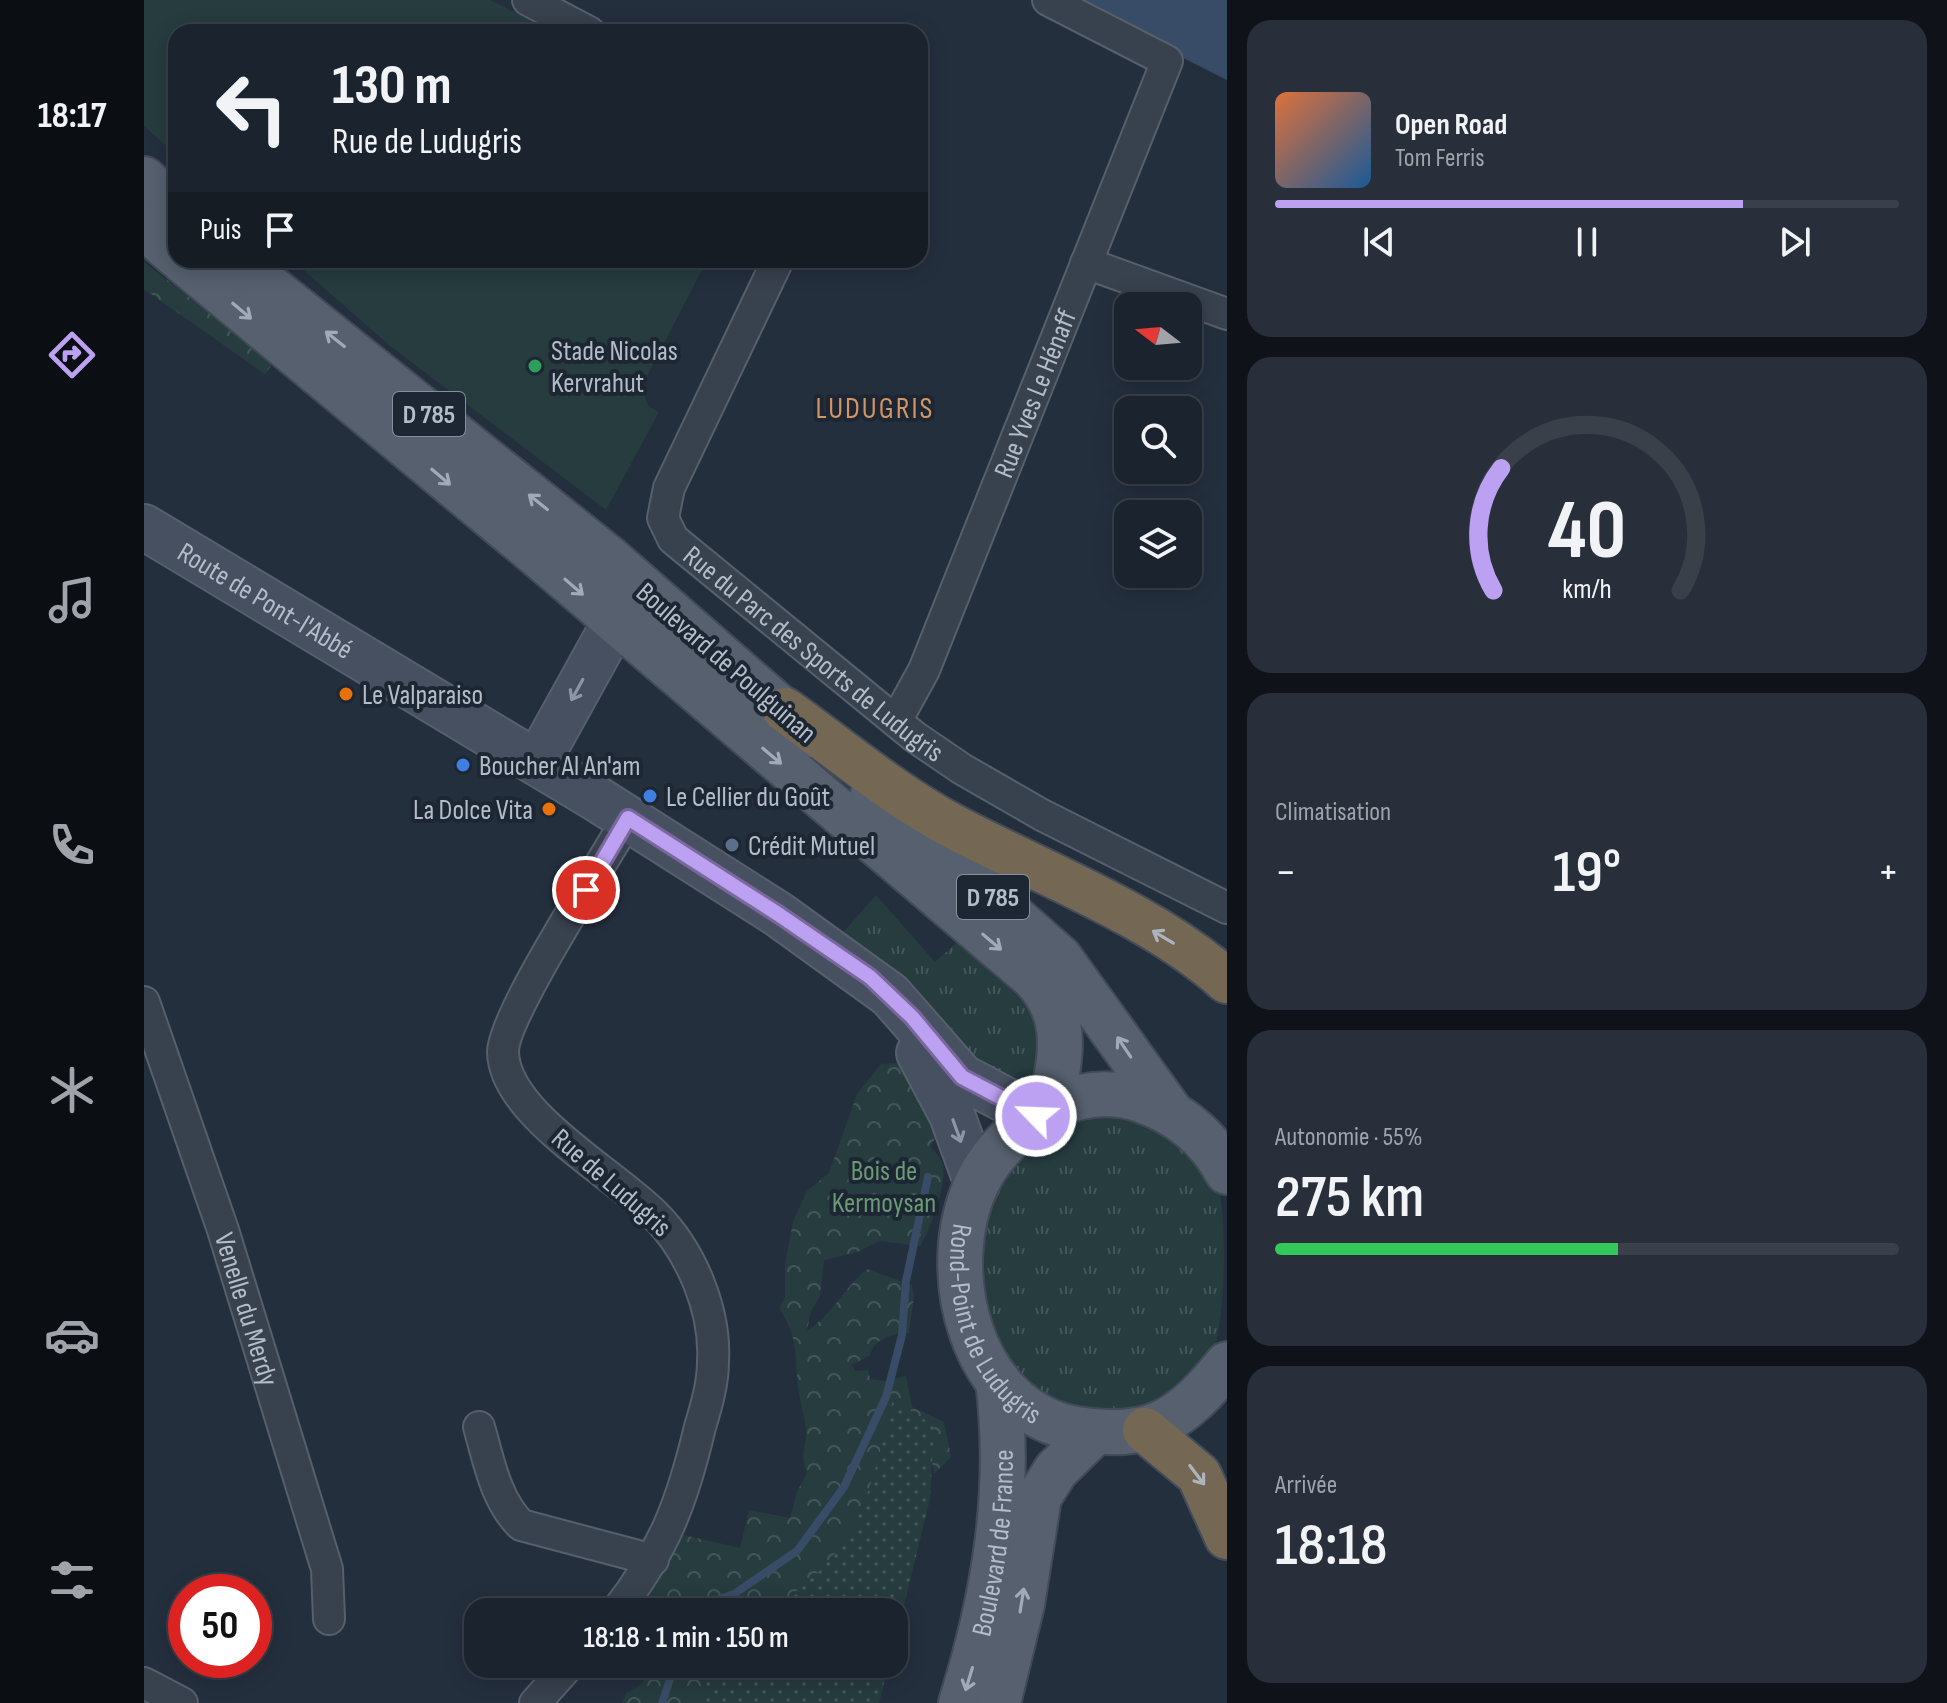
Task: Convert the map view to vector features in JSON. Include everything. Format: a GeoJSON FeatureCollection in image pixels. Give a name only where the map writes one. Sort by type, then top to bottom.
{"type":"FeatureCollection","features":[{"type":"Feature","properties":{"kind":"highway","name":"D 785"},"geometry":{"type":"LineString","coordinates":[[785,710],[924,809],[1130,917],[1207,964],[1227,981]]}},
{"type":"Feature","properties":{"kind":"highway"},"geometry":{"type":"LineString","coordinates":[[1145,1430],[1199,1475],[1227,1537]]}},
{"type":"Feature","properties":{"kind":"main road"},"geometry":{"type":"LineString","coordinates":[[144,179],[168,200]]}},
{"type":"Feature","properties":{"kind":"main road"},"geometry":{"type":"LineString","coordinates":[[144,227],[168,248]]}},
{"type":"Feature","properties":{"kind":"main road","name":"Boulevard de Poulguinan"},"geometry":{"type":"LineString","coordinates":[[192,268],[615,622],[1043,987],[1058,1014],[1062,1042],[1043,1111]]}},
{"type":"Feature","properties":{"kind":"main road","name":"Boulevard de Poulguinan"},"geometry":{"type":"LineString","coordinates":[[246,268],[611,560],[785,710],[1060,958],[1199,1126]]}},
{"type":"Feature","properties":{"kind":"main road","name":"Route de Pont-l'Abbé"},"geometry":{"type":"LineString","coordinates":[[144,527],[628,818],[778,914],[890,995],[962,1077],[1043,1111]]}},
{"type":"Feature","properties":{"kind":"main road"},"geometry":{"type":"LineString","coordinates":[[537,763],[615,622]]}},
{"type":"Feature","properties":{"kind":"main road","name":"Route de Pont-l'Abbé"},"geometry":{"type":"LineString","coordinates":[[834,954],[876,998],[928,1066],[952,1115],[977,1184]]}},
{"type":"Feature","properties":{"kind":"main road","name":"Rond-Point de Ludugris"},"geometry":{"type":"LineString","coordinates":[[1199,1126],[1111,1094],[1070,1099],[1043,1111],[1002,1145],[977,1184],[960,1249],[962,1295],[982,1359],[998,1381],[1038,1414],[1064,1427],[1122,1434],[1145,1430],[1182,1413],[1202,1396],[1227,1364]]}},
{"type":"Feature","properties":{"kind":"main road"},"geometry":{"type":"LineString","coordinates":[[1199,1126],[1227,1172]]}},
{"type":"Feature","properties":{"kind":"main road","name":"Boulevard de France"},"geometry":{"type":"LineString","coordinates":[[961,1703],[992,1585],[1004,1487],[998,1381]]}},
{"type":"Feature","properties":{"kind":"main road","name":"Boulevard de France"},"geometry":{"type":"LineString","coordinates":[[998,1703],[1022,1604],[1039,1497],[1056,1470],[1095,1432]]}},
{"type":"Feature","properties":{"kind":"street"},"geometry":{"type":"LineString","coordinates":[[528,0],[574,24]]}},
{"type":"Feature","properties":{"kind":"street","name":"Rue Yves Le Hénaff"},"geometry":{"type":"LineString","coordinates":[[896,721],[924,670],[1167,61],[1048,0]]}},
{"type":"Feature","properties":{"kind":"street"},"geometry":{"type":"LineString","coordinates":[[1086,263],[1227,314]]}},
{"type":"Feature","properties":{"kind":"street","name":"Rue du Parc des Sports de Ludugris"},"geometry":{"type":"LineString","coordinates":[[774,268],[669,488],[663,518],[673,539],[896,721],[989,786],[1227,908]]}},
{"type":"Feature","properties":{"kind":"street","name":"Rue de Ludugris"},"geometry":{"type":"LineString","coordinates":[[626,1598],[653,1560],[671,1526],[683,1492],[711,1379],[713,1348],[704,1303],[689,1261],[674,1235],[604,1169],[531,1112],[512,1088],[503,1049],[527,993],[628,818]]}},
{"type":"Feature","properties":{"kind":"street","name":"Venelle du Merdy"},"geometry":{"type":"LineString","coordinates":[[144,1002],[223,1230],[323,1554],[327,1569],[329,1619]]}},
{"type":"Feature","properties":{"kind":"street"},"geometry":{"type":"LineString","coordinates":[[479,1427],[508,1512],[521,1525],[653,1560]]}},
{"type":"Feature","properties":{"kind":"street"},"geometry":{"type":"LineString","coordinates":[[535,1703],[557,1678]]}},
{"type":"Feature","properties":{"kind":"street"},"geometry":{"type":"LineString","coordinates":[[144,1683],[182,1703]]}},
{"type":"Feature","properties":{"kind":"green space"},"geometry":{"type":"Polygon","coordinates":[[[144,0],[490,0],[538,24],[168,24],[168,148],[144,126],[144,0]]]}},
{"type":"Feature","properties":{"kind":"green space"},"geometry":{"type":"Polygon","coordinates":[[[144,262],[273,363],[265,374],[144,289],[144,262]]]}},
{"type":"Feature","properties":{"kind":"green space","name":"Stade Nicolas Kervrahut"},"geometry":{"type":"Polygon","coordinates":[[[301,268],[703,268],[641,388],[649,407],[659,412],[606,510],[389,345],[301,268]]]}},
{"type":"Feature","properties":{"kind":"green space"},"geometry":{"type":"Polygon","coordinates":[[[876,895],[935,962],[963,937],[1010,970],[1044,1035],[1035,1079],[1024,1090],[1003,1090],[840,936],[876,895]]]}},
{"type":"Feature","properties":{"kind":"green space","name":"Bois de Kermoysan"},"geometry":{"type":"Polygon","coordinates":[[[881,1064],[906,1065],[920,1087],[936,1137],[930,1147],[942,1162],[941,1192],[920,1246],[879,1241],[858,1252],[824,1260],[820,1296],[811,1311],[807,1331],[824,1317],[867,1269],[912,1285],[914,1296],[909,1333],[880,1340],[870,1355],[852,1365],[855,1371],[868,1370],[870,1379],[885,1381],[906,1376],[912,1407],[944,1422],[951,1457],[934,1474],[927,1430],[895,1497],[816,1598],[640,1598],[684,1535],[740,1548],[749,1510],[790,1518],[797,1492],[807,1473],[804,1458],[806,1427],[795,1349],[786,1319],[779,1308],[785,1297],[785,1265],[793,1221],[807,1191],[829,1173],[857,1094],[881,1064]]]}},
{"type":"Feature","properties":{"kind":"green space"},"geometry":{"type":"Polygon","coordinates":[[[1128,1115],[1160,1126],[1184,1144],[1204,1166],[1219,1189],[1222,1206],[1224,1254],[1221,1309],[1218,1335],[1205,1371],[1155,1403],[1124,1413],[1091,1413],[1051,1401],[1041,1394],[1005,1357],[988,1308],[984,1250],[987,1222],[1001,1178],[1017,1157],[1036,1141],[1080,1116],[1128,1115]]]}},
{"type":"Feature","properties":{"kind":"green space"},"geometry":{"type":"Polygon","coordinates":[[[893,1399],[934,1426],[930,1499],[906,1598],[787,1598],[823,1567],[842,1544],[856,1520],[876,1466],[893,1399]]]}},
{"type":"Feature","properties":{"kind":"green space"},"geometry":{"type":"Polygon","coordinates":[[[644,1678],[733,1678],[717,1703],[622,1703],[626,1693],[642,1684],[644,1678]]]}},
{"type":"Feature","properties":{"kind":"green space"},"geometry":{"type":"Polygon","coordinates":[[[709,1678],[885,1678],[879,1703],[698,1703],[709,1678]]]}},
{"type":"Feature","properties":{"kind":"water"},"geometry":{"type":"Polygon","coordinates":[[[1068,0],[1227,0],[1227,80],[1068,0]]]}},
{"type":"Feature","properties":{"kind":"waterway"},"geometry":{"type":"LineString","coordinates":[[723,1598],[734,1594],[797,1551],[844,1487],[886,1397],[902,1335],[906,1281],[928,1177]]}},
{"type":"Feature","properties":{"kind":"waterway"},"geometry":{"type":"LineString","coordinates":[[662,1703],[670,1678]]}},
{"type":"Feature","properties":{"kind":"place","name":"Stade Nicolas Kervrahut"},"geometry":{"type":"Point","coordinates":[535,366]}},
{"type":"Feature","properties":{"kind":"place","name":"Le Valparaiso"},"geometry":{"type":"Point","coordinates":[346,694]}},
{"type":"Feature","properties":{"kind":"place","name":"Boucher Al An'am"},"geometry":{"type":"Point","coordinates":[463,765]}},
{"type":"Feature","properties":{"kind":"place","name":"Le Cellier du Goût"},"geometry":{"type":"Point","coordinates":[650,796]}},
{"type":"Feature","properties":{"kind":"place","name":"La Dolce Vita"},"geometry":{"type":"Point","coordinates":[549,809]}},
{"type":"Feature","properties":{"kind":"place","name":"Crédit Mutuel"},"geometry":{"type":"Point","coordinates":[732,845]}},
{"type":"Feature","properties":{"kind":"district","name":"LUDUGRIS"},"geometry":{"type":"Point","coordinates":[875,408]}},
{"type":"Feature","properties":{"kind":"route"},"geometry":{"type":"LineString","coordinates":[[586,890],[628,818],[870,977],[912,1017],[962,1077],[1036,1116]]}}]}
